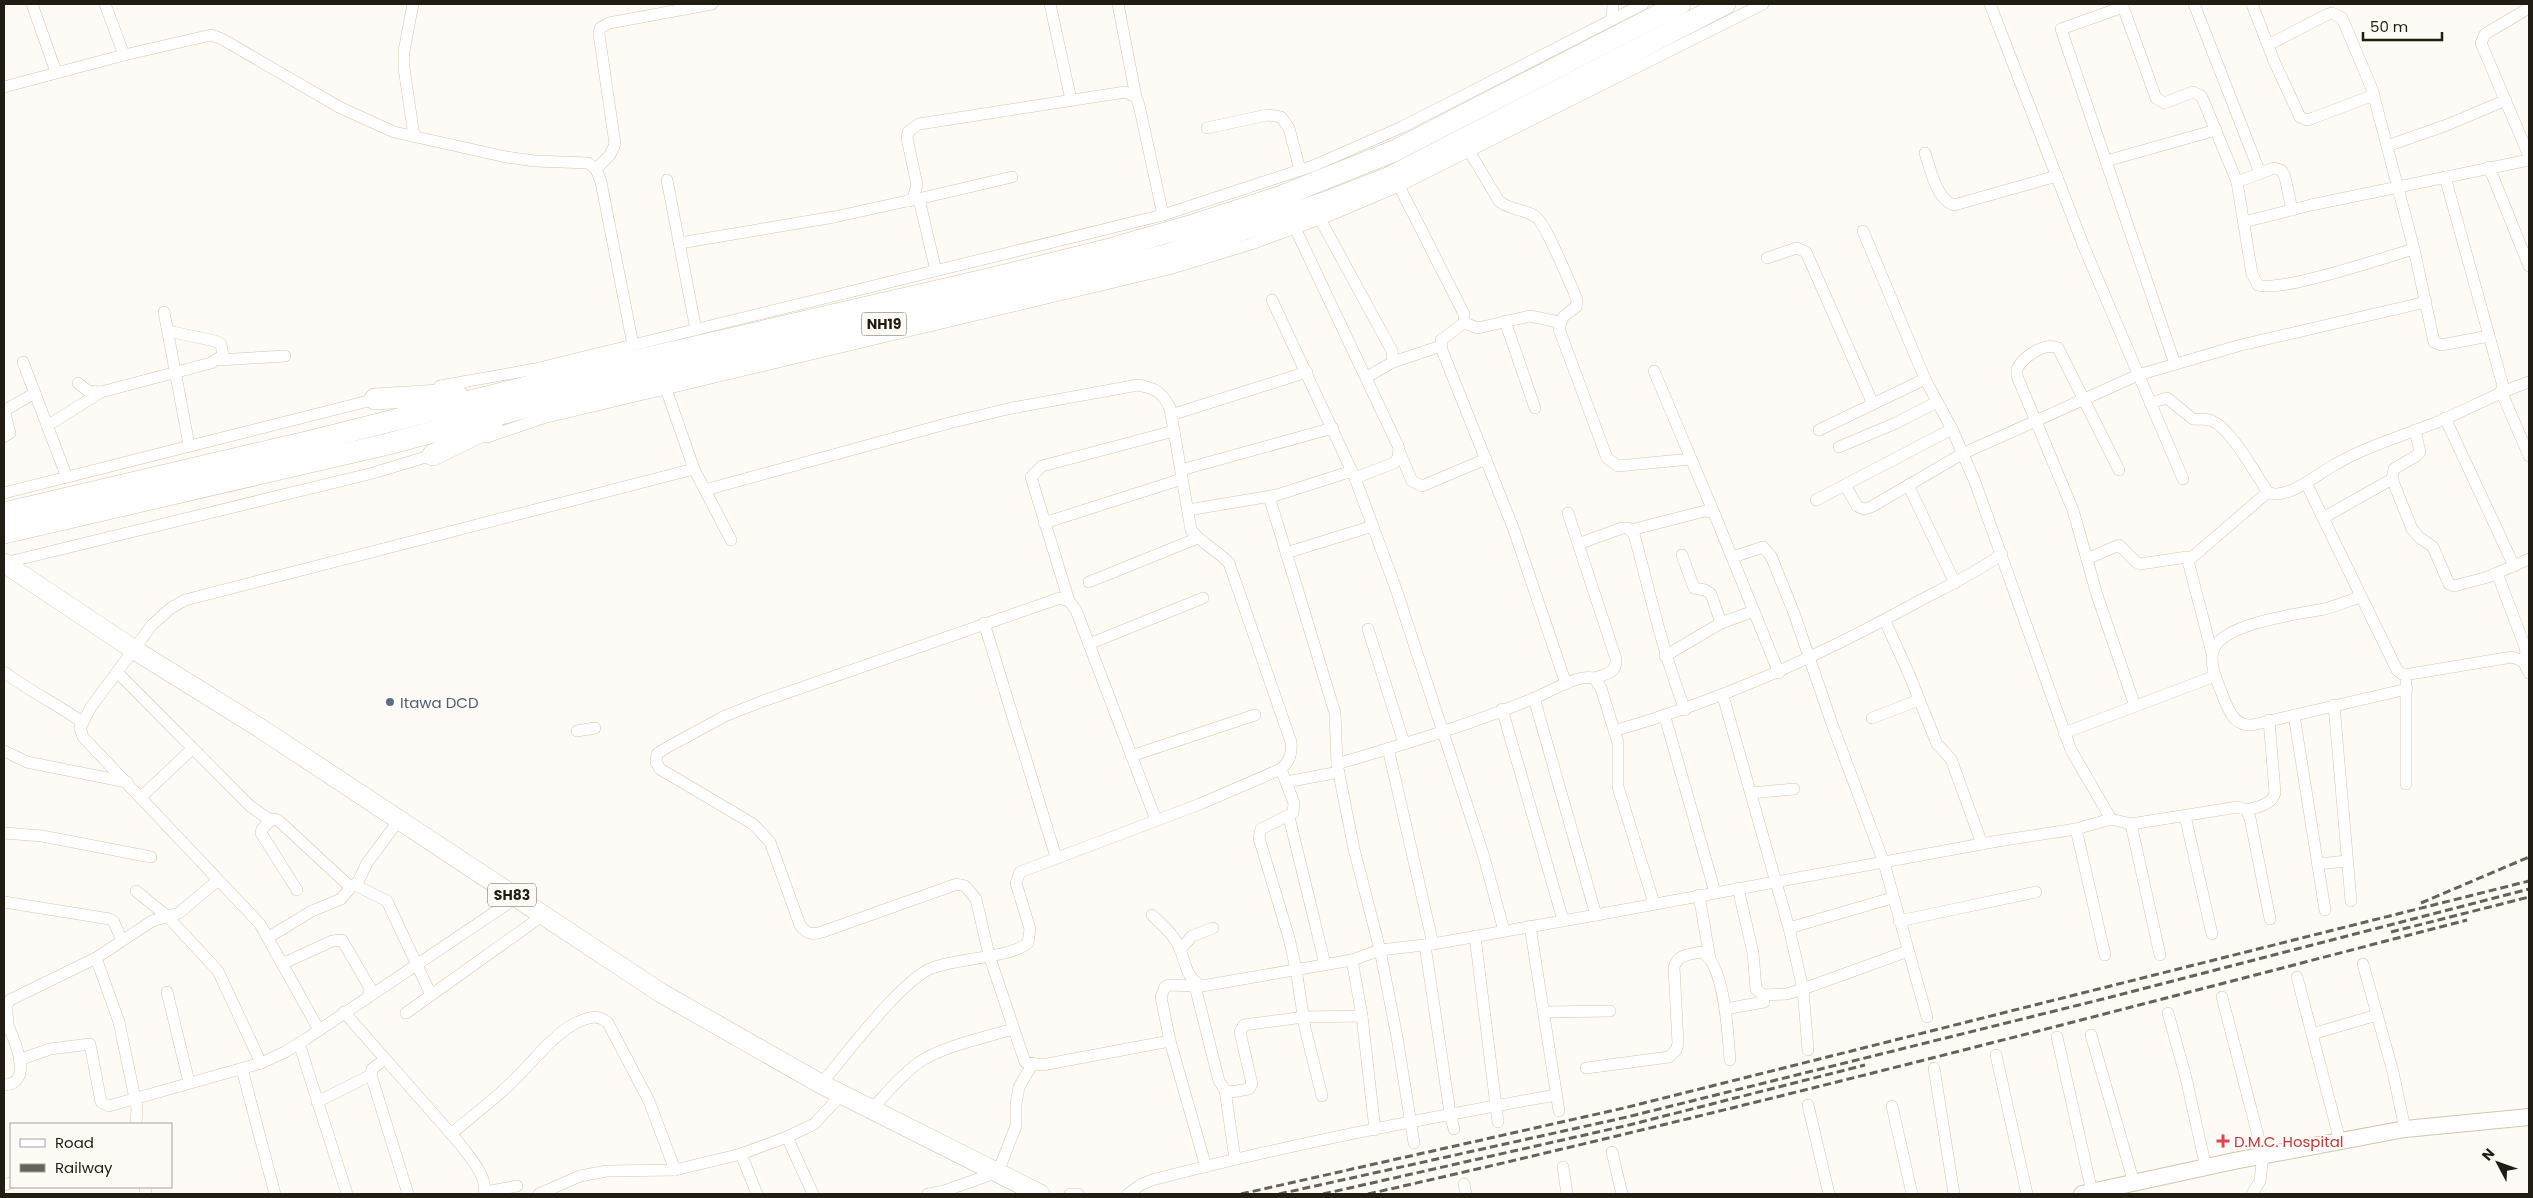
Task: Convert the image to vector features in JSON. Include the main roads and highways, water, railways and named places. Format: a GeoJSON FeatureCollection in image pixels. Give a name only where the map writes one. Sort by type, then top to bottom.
{"type":"FeatureCollection","features":[{"type":"Feature","properties":{"kind":"highway","name":"NH19"},"geometry":{"type":"LineString","coordinates":[[4,513],[1102,251],[1279,197],[1394,151],[1680,4]]}},
{"type":"Feature","properties":{"kind":"highway","name":"NH19"},"geometry":{"type":"LineString","coordinates":[[4,534],[388,444],[530,406],[1084,277],[1166,255],[1251,228],[1388,178],[1725,4]]}},
{"type":"Feature","properties":{"kind":"highway"},"geometry":{"type":"LineString","coordinates":[[375,399],[507,392]]}},
{"type":"Feature","properties":{"kind":"highway"},"geometry":{"type":"LineString","coordinates":[[433,455],[530,406]]}},
{"type":"Feature","properties":{"kind":"main road","name":"SH83"},"geometry":{"type":"LineString","coordinates":[[4,563],[133,649],[260,728],[661,993],[821,1084],[1040,1194]]}},
{"type":"Feature","properties":{"kind":"railway"},"geometry":{"type":"LineString","coordinates":[[2421,903],[2529,857]]}},
{"type":"Feature","properties":{"kind":"railway"},"geometry":{"type":"LineString","coordinates":[[1241,1194],[1624,1108],[2529,881]]}},
{"type":"Feature","properties":{"kind":"railway"},"geometry":{"type":"LineString","coordinates":[[1279,1194],[1627,1117],[2103,999],[2529,889]]}},
{"type":"Feature","properties":{"kind":"railway"},"geometry":{"type":"LineString","coordinates":[[2391,932],[2529,897]]}},
{"type":"Feature","properties":{"kind":"railway"},"geometry":{"type":"LineString","coordinates":[[1368,1194],[1781,1096],[2467,920]]}},
{"type":"Feature","properties":{"kind":"railway"},"geometry":{"type":"LineString","coordinates":[[1323,1194],[1629,1125],[1865,1065]]}},
{"type":"Feature","properties":{"kind":"place","name":"Itawa DCD"},"geometry":{"type":"Point","coordinates":[390,702]}},
{"type":"Feature","properties":{"kind":"place","name":"D.M.C. Hospital"},"geometry":{"type":"Point","coordinates":[2223,1141]}}]}
